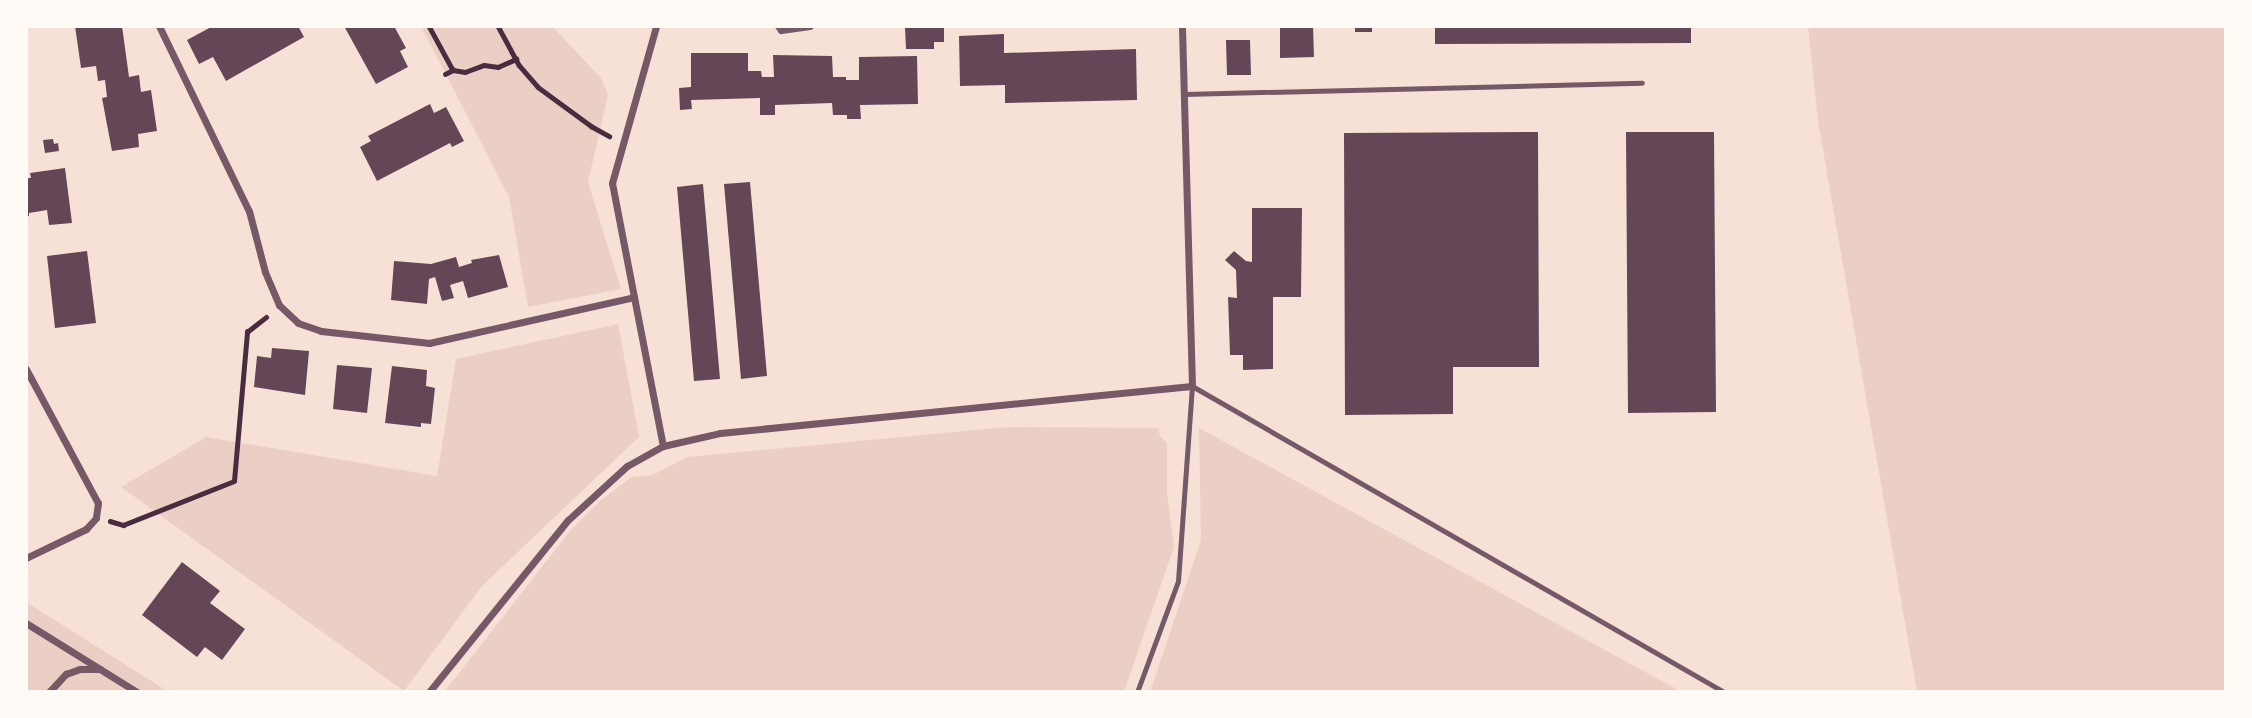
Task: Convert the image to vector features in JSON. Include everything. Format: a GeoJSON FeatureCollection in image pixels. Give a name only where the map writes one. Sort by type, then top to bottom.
{"type":"FeatureCollection","features":[{"type":"Feature","properties":{"kind":"street"},"geometry":{"type":"LineString","coordinates":[[159,26],[249,211],[264,272],[279,305],[298,323],[321,331],[429,343],[634,297]]}},
{"type":"Feature","properties":{"kind":"street"},"geometry":{"type":"LineString","coordinates":[[656,26],[612,183],[663,446]]}},
{"type":"Feature","properties":{"kind":"street"},"geometry":{"type":"LineString","coordinates":[[778,26],[781,30],[810,26]]}},
{"type":"Feature","properties":{"kind":"street"},"geometry":{"type":"LineString","coordinates":[[429,692],[568,520],[627,466],[663,446],[720,433],[1192,386],[1182,26]]}},
{"type":"Feature","properties":{"kind":"street"},"geometry":{"type":"LineString","coordinates":[[26,369],[98,503],[96,518],[86,529],[26,558]]}},
{"type":"Feature","properties":{"kind":"street"},"geometry":{"type":"LineString","coordinates":[[26,623],[136,692]]}},
{"type":"Feature","properties":{"kind":"street"},"geometry":{"type":"LineString","coordinates":[[49,692],[65,674],[80,669],[101,669]]}},
{"type":"Feature","properties":{"kind":"lane"},"geometry":{"type":"LineString","coordinates":[[1184,94],[1642,83]]}},
{"type":"Feature","properties":{"kind":"lane"},"geometry":{"type":"LineString","coordinates":[[1137,692],[1178,581],[1192,386],[1724,692]]}},
{"type":"Feature","properties":{"kind":"path"},"geometry":{"type":"LineString","coordinates":[[429,26],[453,70]]}},
{"type":"Feature","properties":{"kind":"path"},"geometry":{"type":"LineString","coordinates":[[498,26],[516,59],[538,87],[591,127],[623,142]]}},
{"type":"Feature","properties":{"kind":"path"},"geometry":{"type":"LineString","coordinates":[[446,74],[453,70],[465,72],[484,65],[498,67],[516,59]]}},
{"type":"Feature","properties":{"kind":"path"},"geometry":{"type":"LineString","coordinates":[[96,518],[123,525],[234,481],[247,332],[279,305]]}},
{"type":"Feature","properties":{"kind":"shaded area"},"geometry":{"type":"Polygon","coordinates":[[[421,26],[552,26],[601,78],[608,95],[588,182],[621,289],[528,307],[509,197],[421,26]]]}},
{"type":"Feature","properties":{"kind":"shaded area"},"geometry":{"type":"Polygon","coordinates":[[[1808,26],[2226,26],[2226,692],[1917,692],[1818,121],[1808,26]]]}},
{"type":"Feature","properties":{"kind":"shaded area"},"geometry":{"type":"Polygon","coordinates":[[[618,324],[639,437],[482,586],[404,691],[121,487],[206,437],[437,476],[456,359],[618,324]]]}},
{"type":"Feature","properties":{"kind":"shaded area"},"geometry":{"type":"Polygon","coordinates":[[[1008,427],[1158,428],[1160,436],[1167,443],[1167,493],[1174,547],[1124,692],[444,692],[570,531],[600,501],[632,477],[653,475],[687,457],[1008,427]]]}},
{"type":"Feature","properties":{"kind":"shaded area"},"geometry":{"type":"Polygon","coordinates":[[[1199,428],[1681,692],[1150,692],[1201,540],[1199,428]]]}},
{"type":"Feature","properties":{"kind":"shaded area"},"geometry":{"type":"Polygon","coordinates":[[[26,602],[169,692],[26,692],[26,602]]]}},
{"type":"Feature","properties":{"kind":"building"},"geometry":{"type":"Polygon","coordinates":[[[75,26],[122,26],[129,77],[139,75],[141,92],[151,90],[157,131],[138,134],[139,147],[112,151],[102,98],[107,97],[105,80],[98,81],[96,66],[81,68],[75,26]]]}},
{"type":"Feature","properties":{"kind":"building"},"geometry":{"type":"Polygon","coordinates":[[[213,26],[298,26],[304,37],[226,81],[213,57],[199,64],[187,40],[213,26]]]}},
{"type":"Feature","properties":{"kind":"building"},"geometry":{"type":"Polygon","coordinates":[[[344,26],[394,26],[406,48],[400,51],[408,67],[376,84],[344,26]]]}},
{"type":"Feature","properties":{"kind":"building"},"geometry":{"type":"Polygon","coordinates":[[[1280,26],[1313,26],[1314,57],[1280,58],[1280,26]]]}},
{"type":"Feature","properties":{"kind":"building"},"geometry":{"type":"Polygon","coordinates":[[[1355,26],[1372,26],[1372,32],[1355,32],[1355,26]]]}},
{"type":"Feature","properties":{"kind":"building"},"geometry":{"type":"Polygon","coordinates":[[[1435,26],[1691,26],[1691,43],[1435,44],[1435,26]]]}},
{"type":"Feature","properties":{"kind":"building"},"geometry":{"type":"Polygon","coordinates":[[[944,27],[944,42],[934,42],[934,49],[906,49],[905,28],[944,27]]]}},
{"type":"Feature","properties":{"kind":"building"},"geometry":{"type":"Polygon","coordinates":[[[1004,34],[1004,53],[1136,49],[1137,100],[1005,103],[1005,85],[960,86],[959,36],[1004,34]]]}},
{"type":"Feature","properties":{"kind":"building"},"geometry":{"type":"Polygon","coordinates":[[[1226,40],[1250,40],[1251,75],[1227,75],[1226,40]]]}},
{"type":"Feature","properties":{"kind":"building"},"geometry":{"type":"Polygon","coordinates":[[[691,53],[748,53],[748,71],[761,71],[762,77],[774,77],[773,55],[832,56],[833,77],[846,77],[846,80],[859,80],[859,57],[917,56],[918,104],[860,105],[861,119],[833,115],[832,103],[775,105],[775,115],[760,115],[760,98],[691,100],[692,109],[680,110],[679,88],[691,87],[691,53]]]}},
{"type":"Feature","properties":{"kind":"building"},"geometry":{"type":"Polygon","coordinates":[[[430,104],[434,113],[446,107],[464,141],[452,147],[450,143],[377,181],[360,147],[371,141],[368,136],[430,104]]]}},
{"type":"Feature","properties":{"kind":"building"},"geometry":{"type":"Polygon","coordinates":[[[1538,132],[1539,367],[1453,367],[1453,414],[1345,415],[1344,133],[1538,132]]]}},
{"type":"Feature","properties":{"kind":"building"},"geometry":{"type":"Polygon","coordinates":[[[1626,132],[1714,132],[1716,412],[1628,413],[1626,132]]]}},
{"type":"Feature","properties":{"kind":"building"},"geometry":{"type":"Polygon","coordinates":[[[53,139],[54,144],[58,143],[59,151],[45,153],[43,140],[53,139]]]}},
{"type":"Feature","properties":{"kind":"building"},"geometry":{"type":"Polygon","coordinates":[[[65,168],[72,223],[49,225],[47,210],[29,213],[26,217],[26,178],[31,178],[30,173],[65,168]]]}},
{"type":"Feature","properties":{"kind":"building"},"geometry":{"type":"Polygon","coordinates":[[[750,182],[767,376],[741,379],[724,184],[750,182]]]}},
{"type":"Feature","properties":{"kind":"building"},"geometry":{"type":"Polygon","coordinates":[[[703,184],[720,379],[694,381],[677,187],[703,184]]]}},
{"type":"Feature","properties":{"kind":"building"},"geometry":{"type":"Polygon","coordinates":[[[1252,208],[1302,208],[1301,297],[1273,297],[1273,369],[1243,370],[1243,355],[1230,355],[1228,297],[1237,298],[1236,270],[1225,260],[1234,251],[1246,261],[1252,262],[1252,208]]]}},
{"type":"Feature","properties":{"kind":"building"},"geometry":{"type":"Polygon","coordinates":[[[87,251],[96,323],[55,328],[47,256],[87,251]]]}},
{"type":"Feature","properties":{"kind":"building"},"geometry":{"type":"Polygon","coordinates":[[[499,255],[508,287],[468,298],[463,281],[450,285],[454,298],[442,301],[435,277],[429,279],[427,304],[391,300],[394,261],[431,264],[456,257],[459,267],[472,263],[471,260],[499,255]]]}},
{"type":"Feature","properties":{"kind":"building"},"geometry":{"type":"Polygon","coordinates":[[[272,348],[309,351],[305,395],[254,387],[257,356],[271,358],[272,348]]]}},
{"type":"Feature","properties":{"kind":"building"},"geometry":{"type":"Polygon","coordinates":[[[337,365],[372,368],[367,413],[333,409],[337,365]]]}},
{"type":"Feature","properties":{"kind":"building"},"geometry":{"type":"Polygon","coordinates":[[[392,366],[427,370],[426,386],[435,388],[431,424],[421,423],[421,427],[385,423],[392,366]]]}},
{"type":"Feature","properties":{"kind":"building"},"geometry":{"type":"Polygon","coordinates":[[[182,562],[220,591],[210,603],[245,629],[222,660],[205,647],[197,657],[142,615],[182,562]]]}}]}
